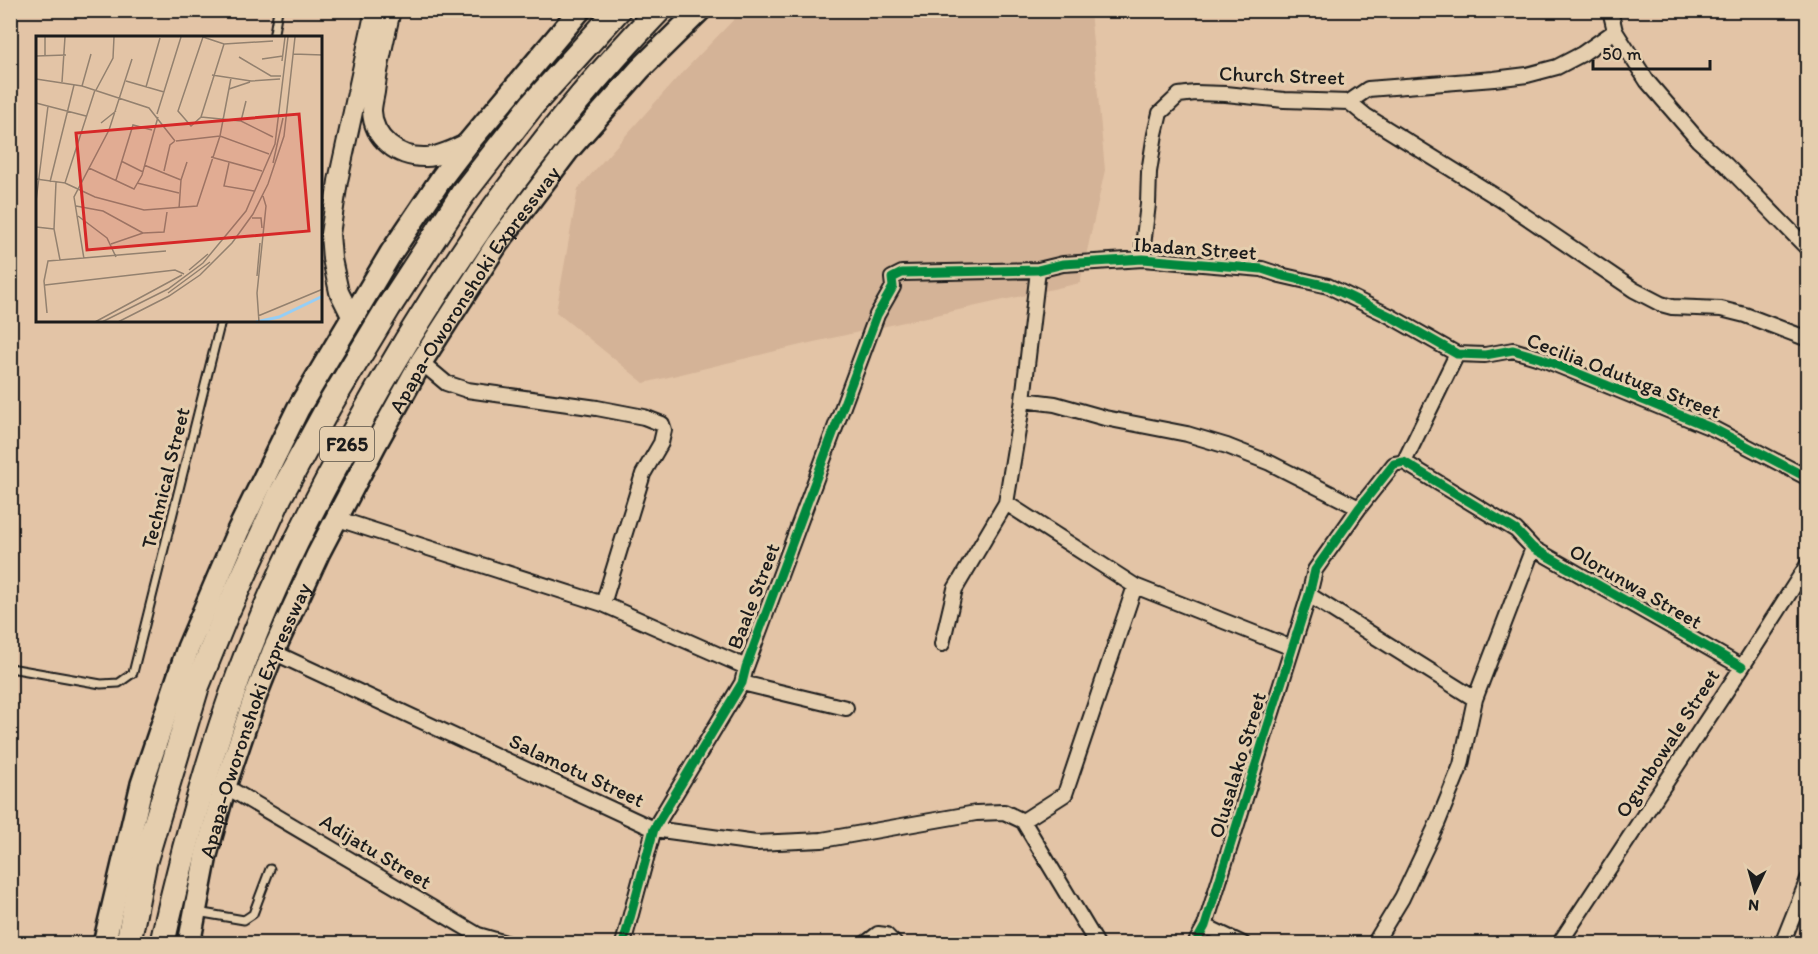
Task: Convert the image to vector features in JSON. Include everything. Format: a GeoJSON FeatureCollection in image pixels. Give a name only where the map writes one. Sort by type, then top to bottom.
{"type":"FeatureCollection","features":[{"type":"Feature","properties":{"kind":"highway","name":"F265"},"geometry":{"type":"LineString","coordinates":[[128,944],[144,863],[196,686],[280,496],[329,406],[382,318],[462,195],[533,104],[618,10]]}},
{"type":"Feature","properties":{"kind":"highway","name":"Apapa-Oworonshoki Expressway"},"geometry":{"type":"LineString","coordinates":[[162,944],[177,875],[235,686],[262,618],[311,509],[410,334],[497,203],[626,44],[659,10]]}},
{"type":"Feature","properties":{"kind":"main road"},"geometry":{"type":"LineString","coordinates":[[105,944],[142,784],[188,648],[238,531],[298,409],[391,253],[443,176],[580,10]]}},
{"type":"Feature","properties":{"kind":"main road","name":"Apapa-Oworonshoki Expressway"},"geometry":{"type":"LineString","coordinates":[[189,944],[206,855],[225,786],[254,700],[273,652],[318,554],[375,445],[422,362],[497,244],[569,149],[639,69],[700,10]]}},
{"type":"Feature","properties":{"kind":"street"},"geometry":{"type":"LineString","coordinates":[[352,318],[339,292],[330,234],[338,181],[375,10]]}},
{"type":"Feature","properties":{"kind":"street"},"geometry":{"type":"LineString","coordinates":[[391,10],[377,72],[372,111],[375,126],[382,138],[401,153],[426,157],[441,154],[469,142]]}},
{"type":"Feature","properties":{"kind":"street"},"geometry":{"type":"LineString","coordinates":[[1610,10],[1615,31],[1647,81],[1671,110],[1698,140],[1726,165],[1808,249]]}},
{"type":"Feature","properties":{"kind":"street","name":"Church Street"},"geometry":{"type":"LineString","coordinates":[[1143,259],[1149,172],[1155,134],[1160,113],[1179,95],[1216,93],[1284,100],[1349,102],[1368,89],[1494,79],[1527,75],[1557,67],[1582,54],[1615,31]]}},
{"type":"Feature","properties":{"kind":"street"},"geometry":{"type":"LineString","coordinates":[[1349,102],[1366,116],[1500,199],[1634,290],[1661,304],[1672,307],[1721,309],[1745,315],[1808,339]]}},
{"type":"Feature","properties":{"kind":"street","name":"Ibadan Street"},"geometry":{"type":"LineString","coordinates":[[917,273],[1038,270],[1064,264],[1143,259],[1262,269],[1328,286],[1390,316]]}},
{"type":"Feature","properties":{"kind":"street"},"geometry":{"type":"LineString","coordinates":[[942,644],[955,589],[1006,503],[1023,400],[1038,270]]}},
{"type":"Feature","properties":{"kind":"street","name":"Baale Street"},"geometry":{"type":"LineString","coordinates":[[623,944],[654,829],[742,683],[877,315],[893,287],[892,278],[902,273],[917,273]]}},
{"type":"Feature","properties":{"kind":"street","name":"Cecilia Odutuga Street"},"geometry":{"type":"LineString","coordinates":[[1390,316],[1457,354],[1485,355],[1513,350],[1540,358],[1714,429],[1808,478]]}},
{"type":"Feature","properties":{"kind":"street"},"geometry":{"type":"LineString","coordinates":[[1404,462],[1457,354]]}},
{"type":"Feature","properties":{"kind":"street"},"geometry":{"type":"LineString","coordinates":[[422,362],[447,383],[467,390],[597,408],[644,417],[662,424],[664,430],[661,443],[643,474],[603,604]]}},
{"type":"Feature","properties":{"kind":"street"},"geometry":{"type":"LineString","coordinates":[[1023,400],[1055,404],[1105,418],[1187,434],[1227,446],[1270,463],[1359,508]]}},
{"type":"Feature","properties":{"kind":"street","name":"Olusalako Street"},"geometry":{"type":"LineString","coordinates":[[1195,944],[1205,926],[1315,570],[1394,464],[1404,462]]}},
{"type":"Feature","properties":{"kind":"street","name":"Olorunwa Street"},"geometry":{"type":"LineString","coordinates":[[1404,462],[1516,530],[1533,548],[1742,667]]}},
{"type":"Feature","properties":{"kind":"street"},"geometry":{"type":"LineString","coordinates":[[1006,503],[1135,586],[1292,648]]}},
{"type":"Feature","properties":{"kind":"street"},"geometry":{"type":"LineString","coordinates":[[338,519],[603,604],[746,667]]}},
{"type":"Feature","properties":{"kind":"street"},"geometry":{"type":"LineString","coordinates":[[1374,944],[1402,898],[1438,822],[1461,765],[1475,699],[1533,548]]}},
{"type":"Feature","properties":{"kind":"street","name":"Ogunbowale Street"},"geometry":{"type":"LineString","coordinates":[[1559,944],[1808,564]]}},
{"type":"Feature","properties":{"kind":"street"},"geometry":{"type":"LineString","coordinates":[[1096,944],[1023,821],[1065,794],[1135,586]]}},
{"type":"Feature","properties":{"kind":"street"},"geometry":{"type":"LineString","coordinates":[[1309,595],[1475,699]]}},
{"type":"Feature","properties":{"kind":"street","name":"Salamotu Street"},"geometry":{"type":"LineString","coordinates":[[273,652],[654,829],[756,843],[822,840],[976,813],[1004,812],[1023,821]]}},
{"type":"Feature","properties":{"kind":"street"},"geometry":{"type":"LineString","coordinates":[[742,683],[846,708]]}},
{"type":"Feature","properties":{"kind":"street","name":"Adijatu Street"},"geometry":{"type":"LineString","coordinates":[[225,786],[477,939],[509,944]]}},
{"type":"Feature","properties":{"kind":"street"},"geometry":{"type":"LineString","coordinates":[[1782,944],[1808,879]]}},
{"type":"Feature","properties":{"kind":"street"},"geometry":{"type":"LineString","coordinates":[[1205,926],[1243,944]]}},
{"type":"Feature","properties":{"kind":"street"},"geometry":{"type":"LineString","coordinates":[[868,941],[878,934],[886,935],[895,944]]}},
{"type":"Feature","properties":{"kind":"lane"},"geometry":{"type":"LineString","coordinates":[[273,36],[278,10]]}},
{"type":"Feature","properties":{"kind":"lane","name":"Technical Street"},"geometry":{"type":"LineString","coordinates":[[10,668],[102,684],[119,683],[133,673],[221,322]]}},
{"type":"Feature","properties":{"kind":"lane"},"geometry":{"type":"LineString","coordinates":[[195,912],[244,920],[253,914],[270,869]]}},
{"type":"Feature","properties":{"kind":"shaded area"},"geometry":{"type":"Polygon","coordinates":[[[742,11],[1090,11],[1105,170],[1080,283],[805,344],[644,383],[556,312],[578,189],[677,78],[742,11]]]}},
{"type":"Feature","properties":{"kind":"cycle path"},"geometry":{"type":"LineString","coordinates":[[623,944],[654,829],[742,683],[877,315],[893,287],[892,278],[902,273],[1038,270],[1063,264],[1143,259],[1262,269],[1328,286],[1390,316],[1457,354],[1485,355],[1513,350],[1540,358],[1714,429],[1808,478]]}},
{"type":"Feature","properties":{"kind":"cycle path"},"geometry":{"type":"LineString","coordinates":[[1195,944],[1205,926],[1315,570],[1394,464],[1404,462],[1516,530],[1533,548],[1742,667]]}}]}
